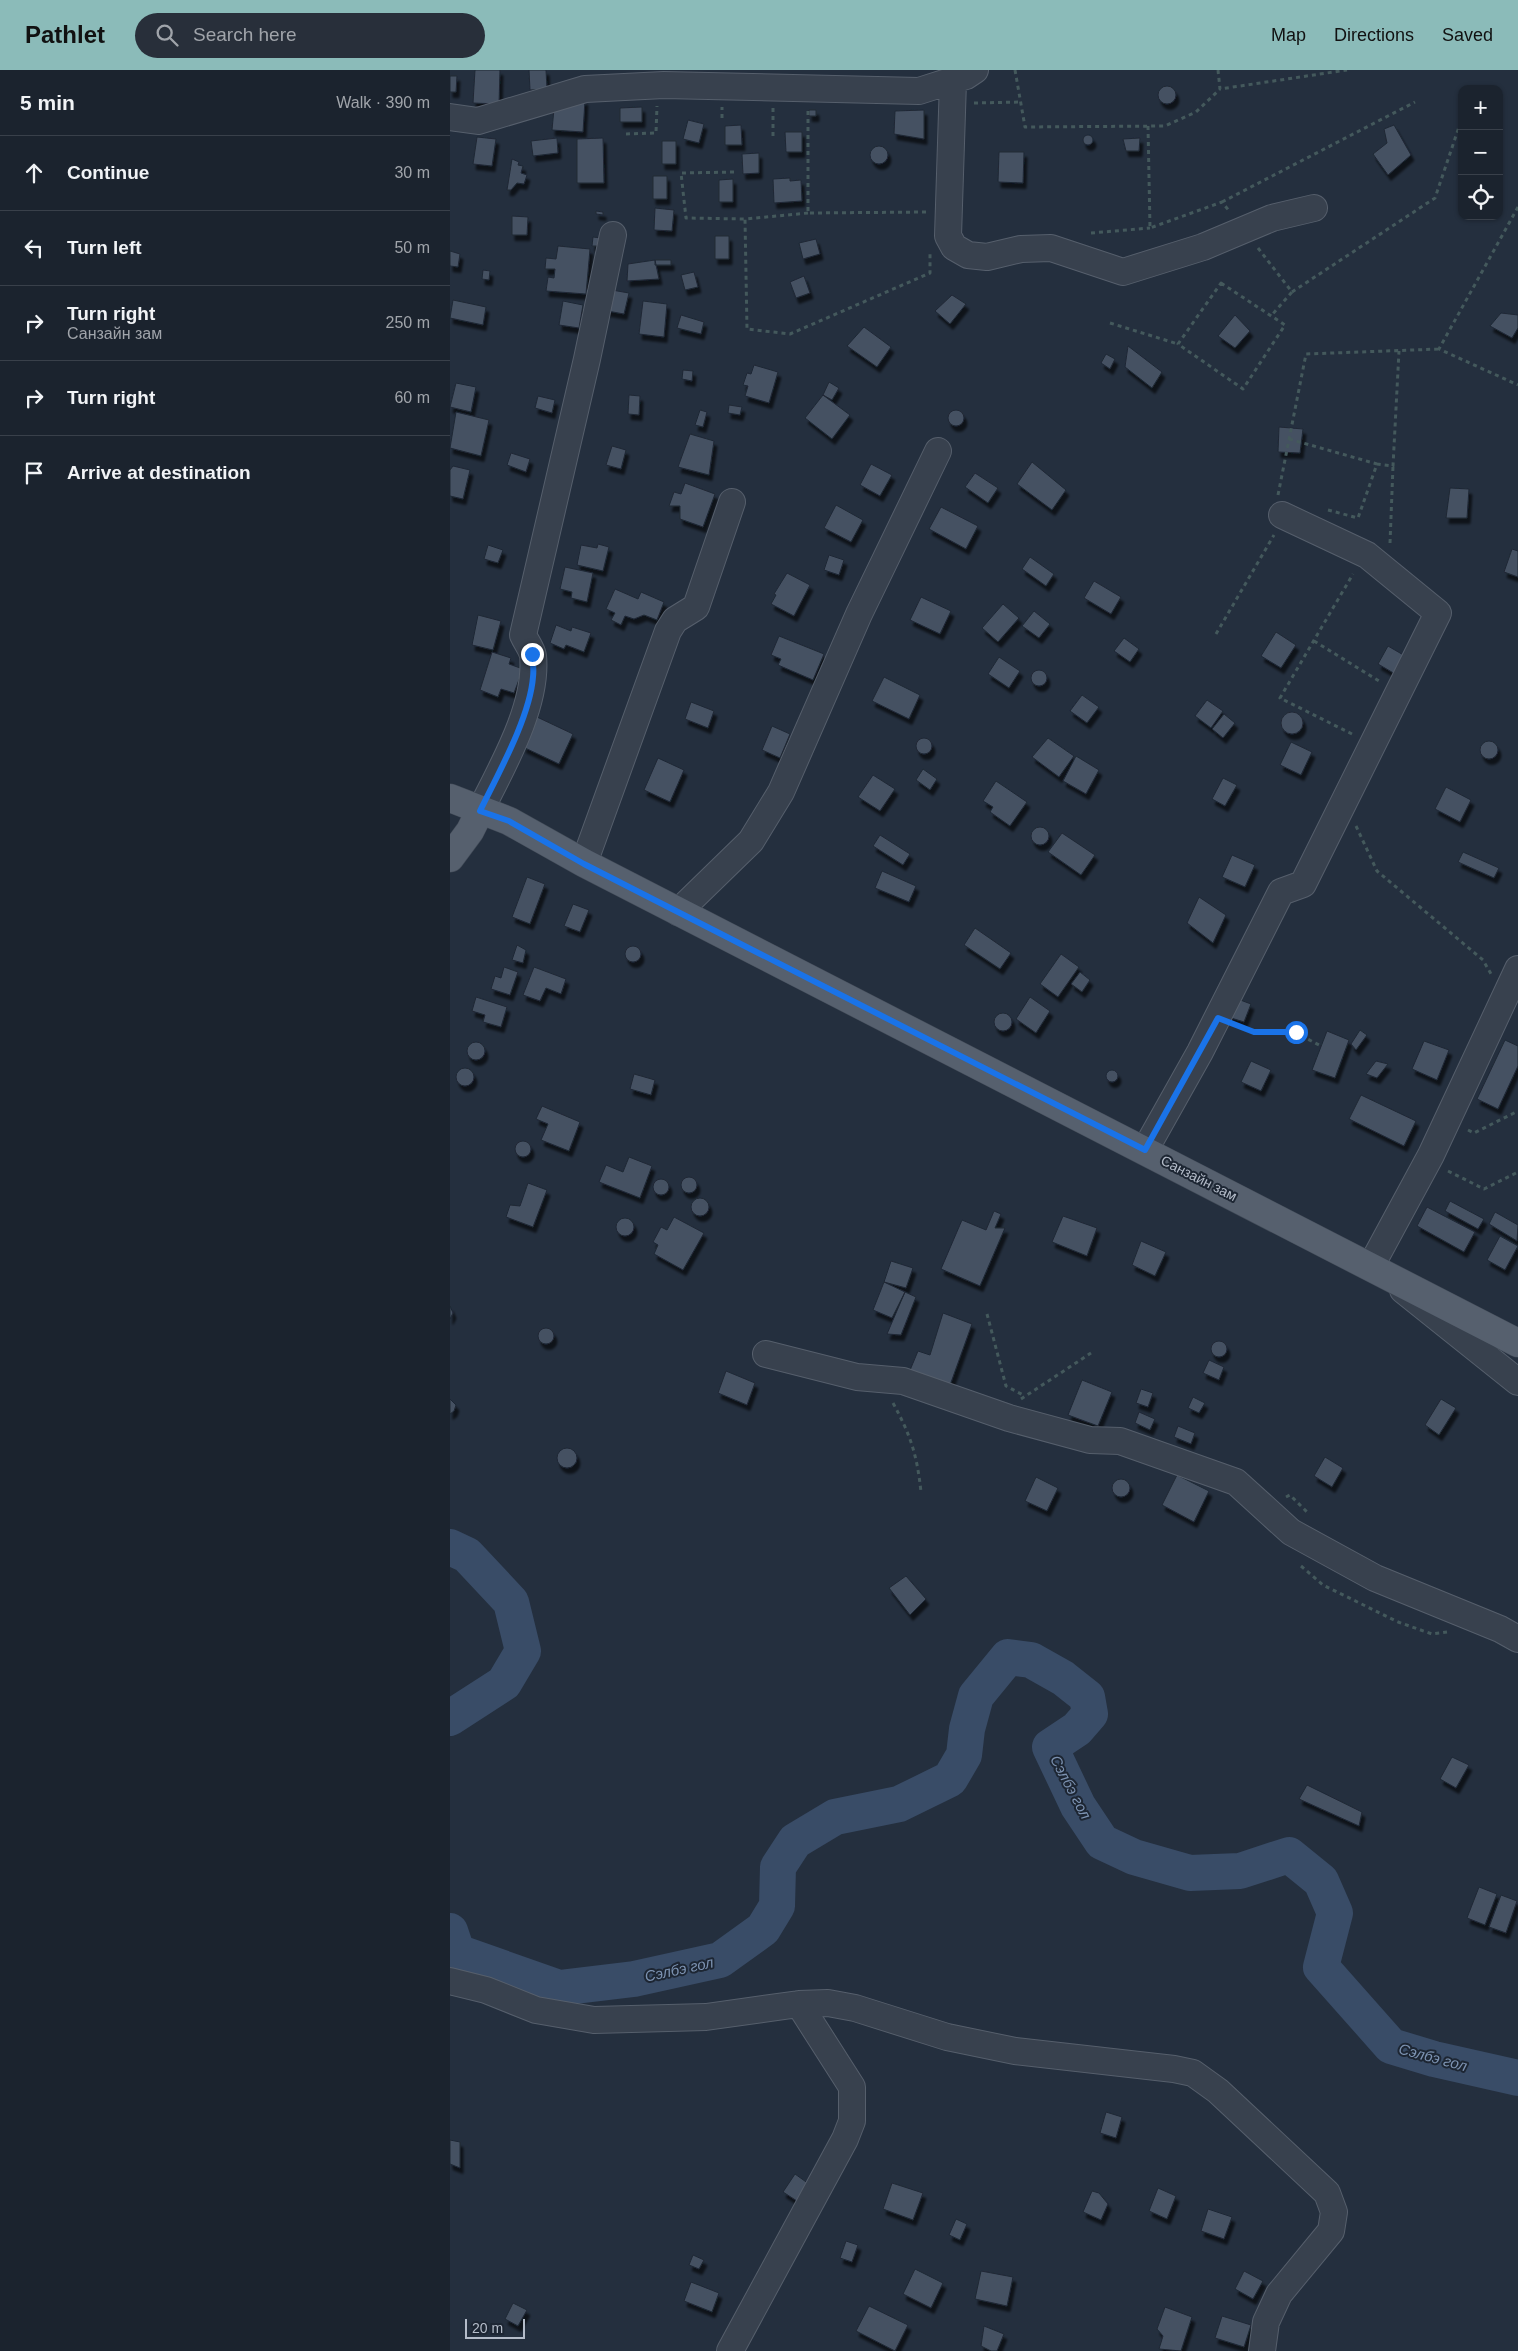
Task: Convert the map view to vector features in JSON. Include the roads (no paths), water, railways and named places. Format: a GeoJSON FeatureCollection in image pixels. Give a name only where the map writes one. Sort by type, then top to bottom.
{"type":"FeatureCollection","features":[{"type":"Feature","properties":{"kind":"main road","name":"Санзайн зам"},"geometry":{"type":"LineString","coordinates":[[450,798],[509,821],[584,864],[1381,1271],[1518,1343]]}},
{"type":"Feature","properties":{"kind":"main road"},"geometry":{"type":"LineString","coordinates":[[450,858],[470,831],[480,811]]}},
{"type":"Feature","properties":{"kind":"street"},"geometry":{"type":"LineString","coordinates":[[450,117],[478,121],[585,88],[658,86],[919,91],[964,75],[948,236],[954,247],[968,255],[986,257],[1021,249],[1051,248],[1124,272],[1203,247],[1272,218],[1314,208]]}},
{"type":"Feature","properties":{"kind":"street"},"geometry":{"type":"LineString","coordinates":[[480,811],[504,763],[525,710],[533,678],[532,654],[523,635],[587,359],[613,235]]}},
{"type":"Feature","properties":{"kind":"street"},"geometry":{"type":"LineString","coordinates":[[678,912],[751,841],[781,792],[859,614],[938,451]]}},
{"type":"Feature","properties":{"kind":"street"},"geometry":{"type":"LineString","coordinates":[[584,864],[668,631],[675,620],[696,608],[732,502]]}},
{"type":"Feature","properties":{"kind":"street"},"geometry":{"type":"LineString","coordinates":[[1145,1150],[1218,1018],[1282,892],[1303,884],[1438,614],[1367,555],[1282,514]]}},
{"type":"Feature","properties":{"kind":"street"},"geometry":{"type":"LineString","coordinates":[[1518,969],[1427,1161],[1381,1271],[1518,1382]]}},
{"type":"Feature","properties":{"kind":"street"},"geometry":{"type":"LineString","coordinates":[[766,1354],[857,1378],[903,1381],[1009,1418],[1090,1440],[1120,1441],[1236,1482],[1291,1532],[1375,1578],[1500,1629],[1518,1640]]}},
{"type":"Feature","properties":{"kind":"street"},"geometry":{"type":"LineString","coordinates":[[450,1981],[486,1990],[536,2010],[594,2020],[706,2017],[800,2004],[828,2003],[846,2006],[947,2037],[1015,2051],[1174,2069],[1193,2073],[1218,2091],[1327,2193],[1334,2212],[1330,2231],[1278,2294],[1266,2322],[1262,2351]]}},
{"type":"Feature","properties":{"kind":"street"},"geometry":{"type":"LineString","coordinates":[[730,2351],[845,2139],[852,2121],[852,2087],[800,2004]]}},
{"type":"Feature","properties":{"kind":"waterway","name":"Сэлбэ гол"},"geometry":{"type":"LineString","coordinates":[[450,1547],[467,1555],[511,1602],[523,1651],[504,1683],[450,1718]]}},
{"type":"Feature","properties":{"kind":"waterway","name":"Сэлбэ гол"},"geometry":{"type":"LineString","coordinates":[[450,1931],[457,1952],[559,1988],[634,1979],[720,1960],[763,1929],[777,1906],[778,1867],[795,1841],[835,1817],[899,1804],[950,1779],[964,1755],[967,1729],[976,1696],[1008,1657],[1031,1660],[1063,1678],[1087,1697],[1090,1714],[1077,1729],[1050,1747],[1078,1806],[1102,1842],[1134,1857],[1190,1873],[1240,1871],[1289,1855],[1321,1881],[1335,1913],[1321,1967],[1391,2046],[1434,2059],[1518,2078]]}}]}
